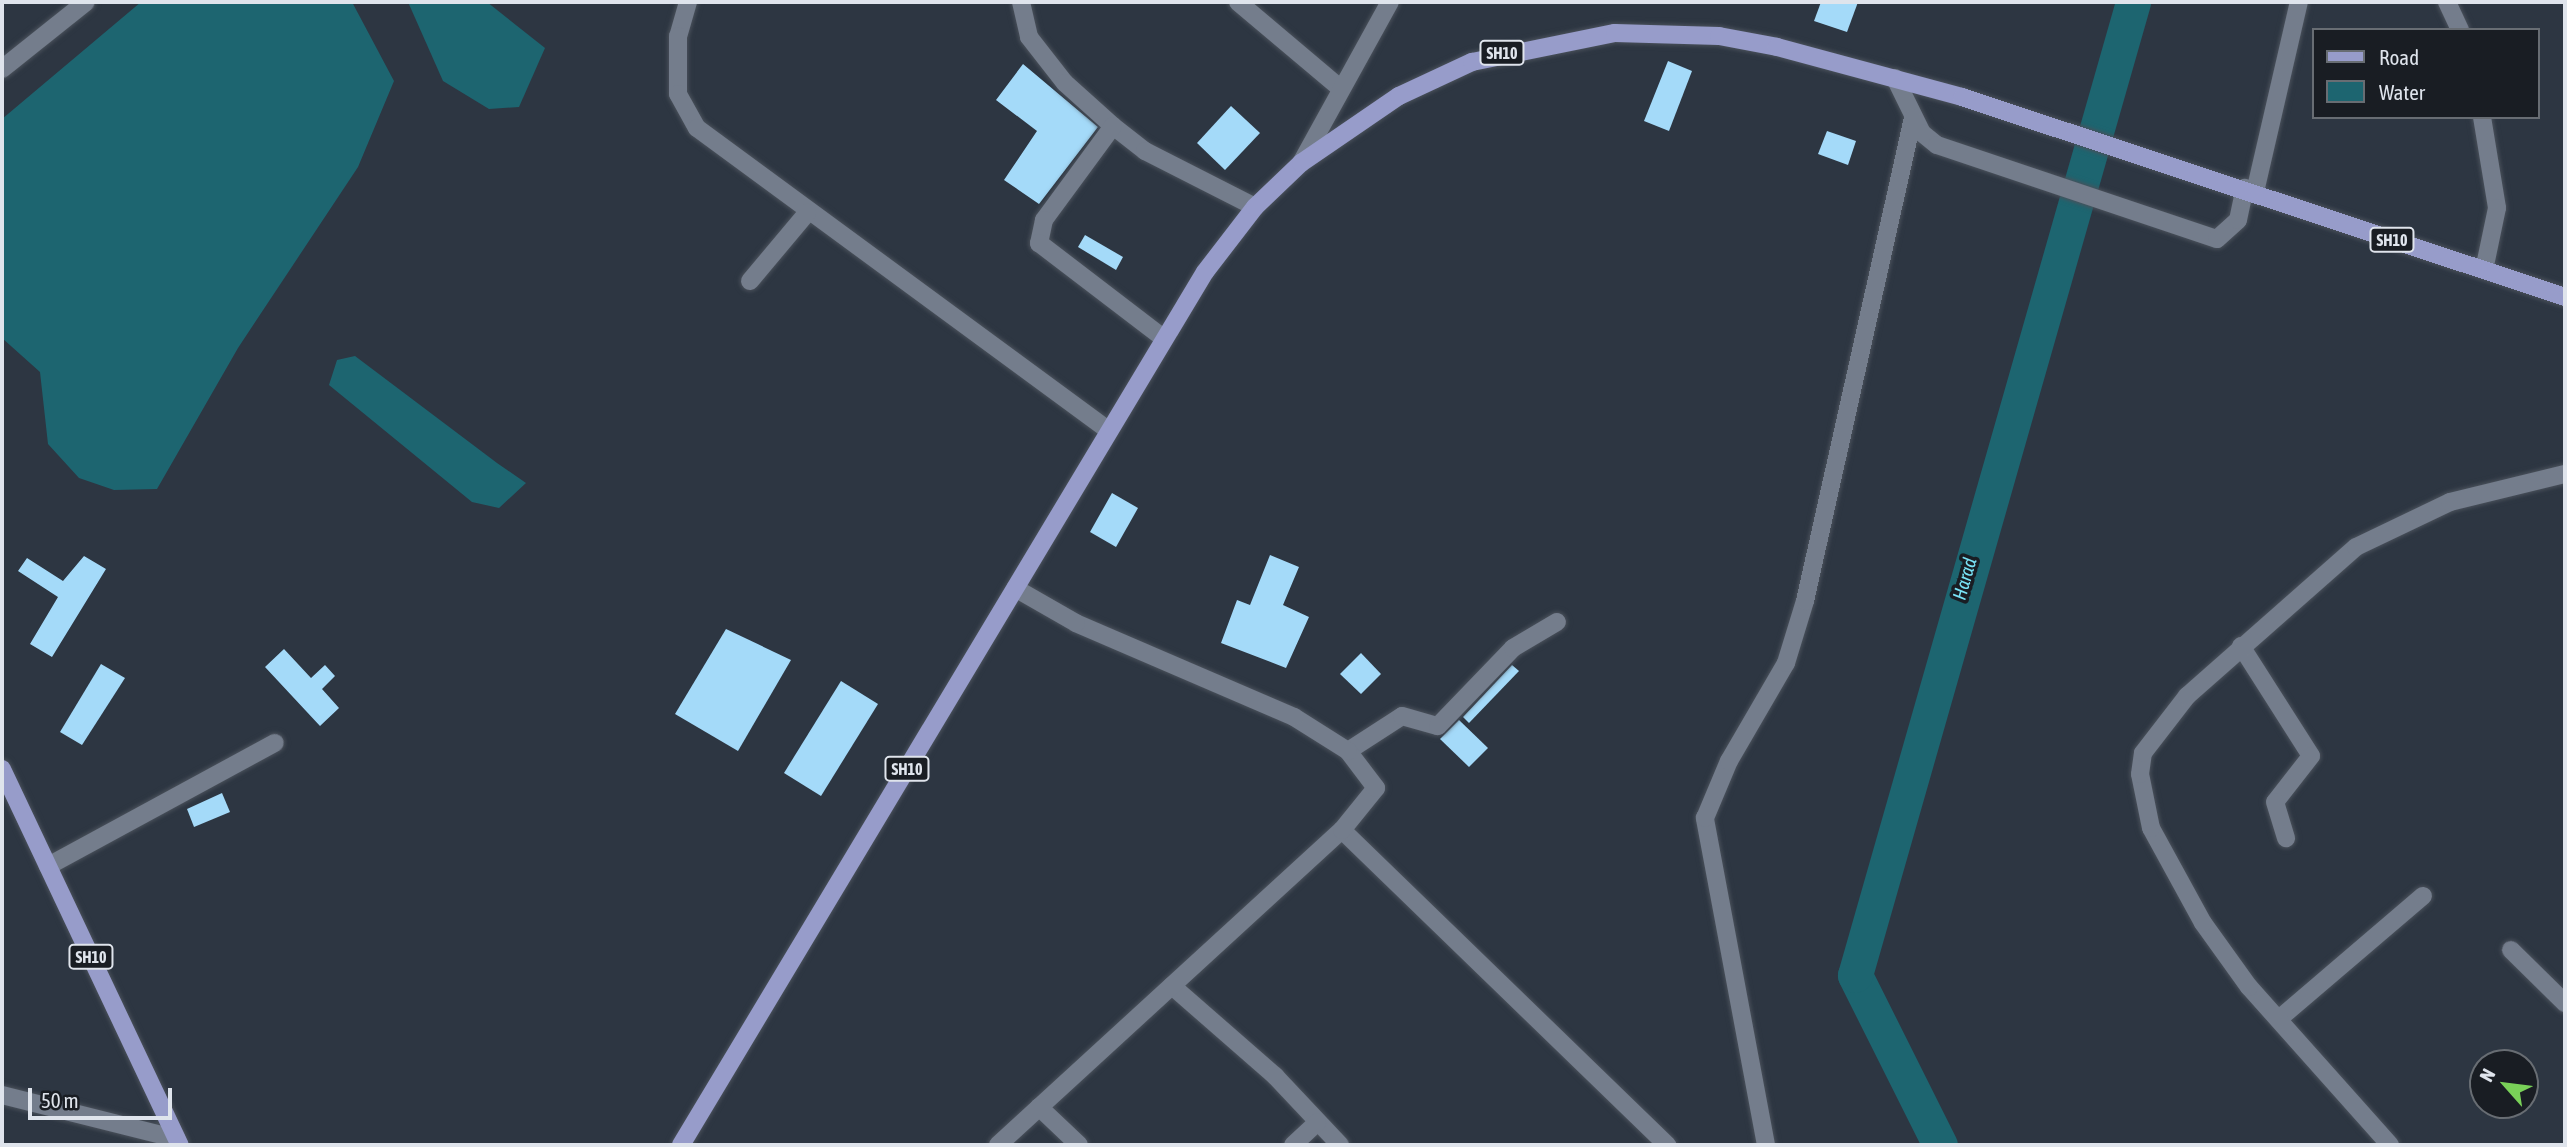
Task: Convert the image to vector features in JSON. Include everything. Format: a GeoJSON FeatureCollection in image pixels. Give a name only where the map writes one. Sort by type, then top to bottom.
{"type":"FeatureCollection","features":[{"type":"Feature","properties":{"kind":"main road","name":"SH10"},"geometry":{"type":"LineString","coordinates":[[681,1145],[1158,345],[1255,207],[1301,163],[1399,96],[1472,62],[1560,40],[1664,31],[1719,36],[1962,96],[2250,190],[2565,298]]}},
{"type":"Feature","properties":{"kind":"main road","name":"SH10"},"geometry":{"type":"LineString","coordinates":[[2,769],[178,1142]]}},
{"type":"Feature","properties":{"kind":"street"},"geometry":{"type":"LineString","coordinates":[[2,69],[86,2]]}},
{"type":"Feature","properties":{"kind":"street"},"geometry":{"type":"LineString","coordinates":[[688,2],[678,36],[678,94],[697,128],[807,213],[1108,430]]}},
{"type":"Feature","properties":{"kind":"street"},"geometry":{"type":"LineString","coordinates":[[1021,2],[1029,37],[1065,83],[1113,126],[1145,151],[1255,207]]}},
{"type":"Feature","properties":{"kind":"street"},"geometry":{"type":"LineString","coordinates":[[1238,2],[1339,87]]}},
{"type":"Feature","properties":{"kind":"street"},"geometry":{"type":"LineString","coordinates":[[1301,163],[1339,87],[1390,2]]}},
{"type":"Feature","properties":{"kind":"street"},"geometry":{"type":"LineString","coordinates":[[1895,78],[1913,118],[1937,145],[2217,239],[2238,220],[2250,190],[2299,2]]}},
{"type":"Feature","properties":{"kind":"street"},"geometry":{"type":"LineString","coordinates":[[2447,2],[2459,28]]}},
{"type":"Feature","properties":{"kind":"street"},"geometry":{"type":"LineString","coordinates":[[1766,1145],[1705,818],[1729,761],[1786,663],[1805,601],[1913,118]]}},
{"type":"Feature","properties":{"kind":"street"},"geometry":{"type":"LineString","coordinates":[[2482,119],[2497,208],[2484,270]]}},
{"type":"Feature","properties":{"kind":"street"},"geometry":{"type":"LineString","coordinates":[[1113,126],[1044,220],[1039,243],[1158,345]]}},
{"type":"Feature","properties":{"kind":"street"},"geometry":{"type":"LineString","coordinates":[[750,281],[807,213]]}},
{"type":"Feature","properties":{"kind":"street"},"geometry":{"type":"LineString","coordinates":[[2390,1145],[2280,1018],[2203,923],[2151,828],[2140,774],[2143,754],[2164,719],[2241,646],[2318,576],[2382,530],[2480,492],[2564,476]]}},
{"type":"Feature","properties":{"kind":"street"},"geometry":{"type":"LineString","coordinates":[[998,1145],[1342,830],[1376,788],[1348,751],[1294,717],[1076,623],[1015,588]]}},
{"type":"Feature","properties":{"kind":"street"},"geometry":{"type":"LineString","coordinates":[[1348,751],[1402,716],[1438,726],[1513,648],[1558,622]]}},
{"type":"Feature","properties":{"kind":"street"},"geometry":{"type":"LineString","coordinates":[[2241,646],[2311,756],[2275,802],[2286,838]]}},
{"type":"Feature","properties":{"kind":"street"},"geometry":{"type":"LineString","coordinates":[[48,866],[275,743]]}},
{"type":"Feature","properties":{"kind":"street"},"geometry":{"type":"LineString","coordinates":[[1342,830],[1667,1145]]}},
{"type":"Feature","properties":{"kind":"street"},"geometry":{"type":"LineString","coordinates":[[2280,1018],[2423,896]]}},
{"type":"Feature","properties":{"kind":"street"},"geometry":{"type":"LineString","coordinates":[[2511,950],[2565,1003]]}},
{"type":"Feature","properties":{"kind":"street"},"geometry":{"type":"LineString","coordinates":[[1172,986],[1340,1145]]}},
{"type":"Feature","properties":{"kind":"street"},"geometry":{"type":"LineString","coordinates":[[2,1095],[178,1142]]}},
{"type":"Feature","properties":{"kind":"street"},"geometry":{"type":"LineString","coordinates":[[1039,1107],[1079,1145]]}},
{"type":"Feature","properties":{"kind":"street"},"geometry":{"type":"LineString","coordinates":[[1293,1145],[1317,1123]]}},
{"type":"Feature","properties":{"kind":"water"},"geometry":{"type":"Polygon","coordinates":[[[141,2],[352,2],[394,81],[358,167],[238,348],[157,489],[114,490],[79,478],[48,444],[40,372],[2,338],[2,119],[141,2]]]}},
{"type":"Feature","properties":{"kind":"water"},"geometry":{"type":"Polygon","coordinates":[[[408,2],[487,2],[545,48],[519,107],[489,109],[443,81],[408,2]]]}},
{"type":"Feature","properties":{"kind":"water"},"geometry":{"type":"Polygon","coordinates":[[[355,356],[526,483],[499,508],[472,502],[329,385],[337,360],[355,356]]]}},
{"type":"Feature","properties":{"kind":"building"},"geometry":{"type":"Polygon","coordinates":[[[1821,2],[1858,2],[1847,32],[1814,21],[1821,2]]]}},
{"type":"Feature","properties":{"kind":"building"},"geometry":{"type":"Polygon","coordinates":[[[1668,61],[1692,71],[1669,131],[1644,121],[1668,61]]]}},
{"type":"Feature","properties":{"kind":"building"},"geometry":{"type":"Polygon","coordinates":[[[1023,64],[1098,127],[1039,204],[1004,180],[1037,131],[996,100],[1023,64]]]}},
{"type":"Feature","properties":{"kind":"building"},"geometry":{"type":"Polygon","coordinates":[[[1231,106],[1260,133],[1225,170],[1197,143],[1231,106]]]}},
{"type":"Feature","properties":{"kind":"building"},"geometry":{"type":"Polygon","coordinates":[[[1827,131],[1856,141],[1848,165],[1818,154],[1827,131]]]}},
{"type":"Feature","properties":{"kind":"building"},"geometry":{"type":"Polygon","coordinates":[[[1085,235],[1123,257],[1116,270],[1078,247],[1085,235]]]}},
{"type":"Feature","properties":{"kind":"building"},"geometry":{"type":"Polygon","coordinates":[[[1112,493],[1138,508],[1116,547],[1090,532],[1112,493]]]}},
{"type":"Feature","properties":{"kind":"building"},"geometry":{"type":"Polygon","coordinates":[[[1270,555],[1299,567],[1283,605],[1309,617],[1286,668],[1221,643],[1237,600],[1250,605],[1270,555]]]}},
{"type":"Feature","properties":{"kind":"building"},"geometry":{"type":"Polygon","coordinates":[[[84,556],[106,569],[52,657],[30,644],[58,597],[18,571],[27,558],[63,581],[84,556]]]}},
{"type":"Feature","properties":{"kind":"building"},"geometry":{"type":"Polygon","coordinates":[[[726,629],[791,660],[738,751],[675,714],[726,629]]]}},
{"type":"Feature","properties":{"kind":"building"},"geometry":{"type":"Polygon","coordinates":[[[284,649],[311,678],[325,665],[335,676],[322,689],[339,708],[320,726],[265,667],[284,649]]]}},
{"type":"Feature","properties":{"kind":"building"},"geometry":{"type":"Polygon","coordinates":[[[1361,653],[1381,674],[1361,694],[1340,674],[1361,653]]]}},
{"type":"Feature","properties":{"kind":"building"},"geometry":{"type":"Polygon","coordinates":[[[101,664],[125,678],[82,745],[60,732],[101,664]]]}},
{"type":"Feature","properties":{"kind":"building"},"geometry":{"type":"Polygon","coordinates":[[[1512,665],[1519,671],[1469,723],[1463,717],[1512,665]]]}},
{"type":"Feature","properties":{"kind":"building"},"geometry":{"type":"Polygon","coordinates":[[[841,681],[878,704],[821,796],[784,773],[841,681]]]}},
{"type":"Feature","properties":{"kind":"building"},"geometry":{"type":"Polygon","coordinates":[[[1459,720],[1488,748],[1469,767],[1440,739],[1459,720]]]}},
{"type":"Feature","properties":{"kind":"building"},"geometry":{"type":"Polygon","coordinates":[[[222,793],[230,812],[194,827],[187,809],[222,793]]]}},
{"type":"Feature","properties":{"kind":"waterway","name":"Harad"},"geometry":{"type":"LineString","coordinates":[[1940,1145],[1855,975],[2133,2]]}}]}
